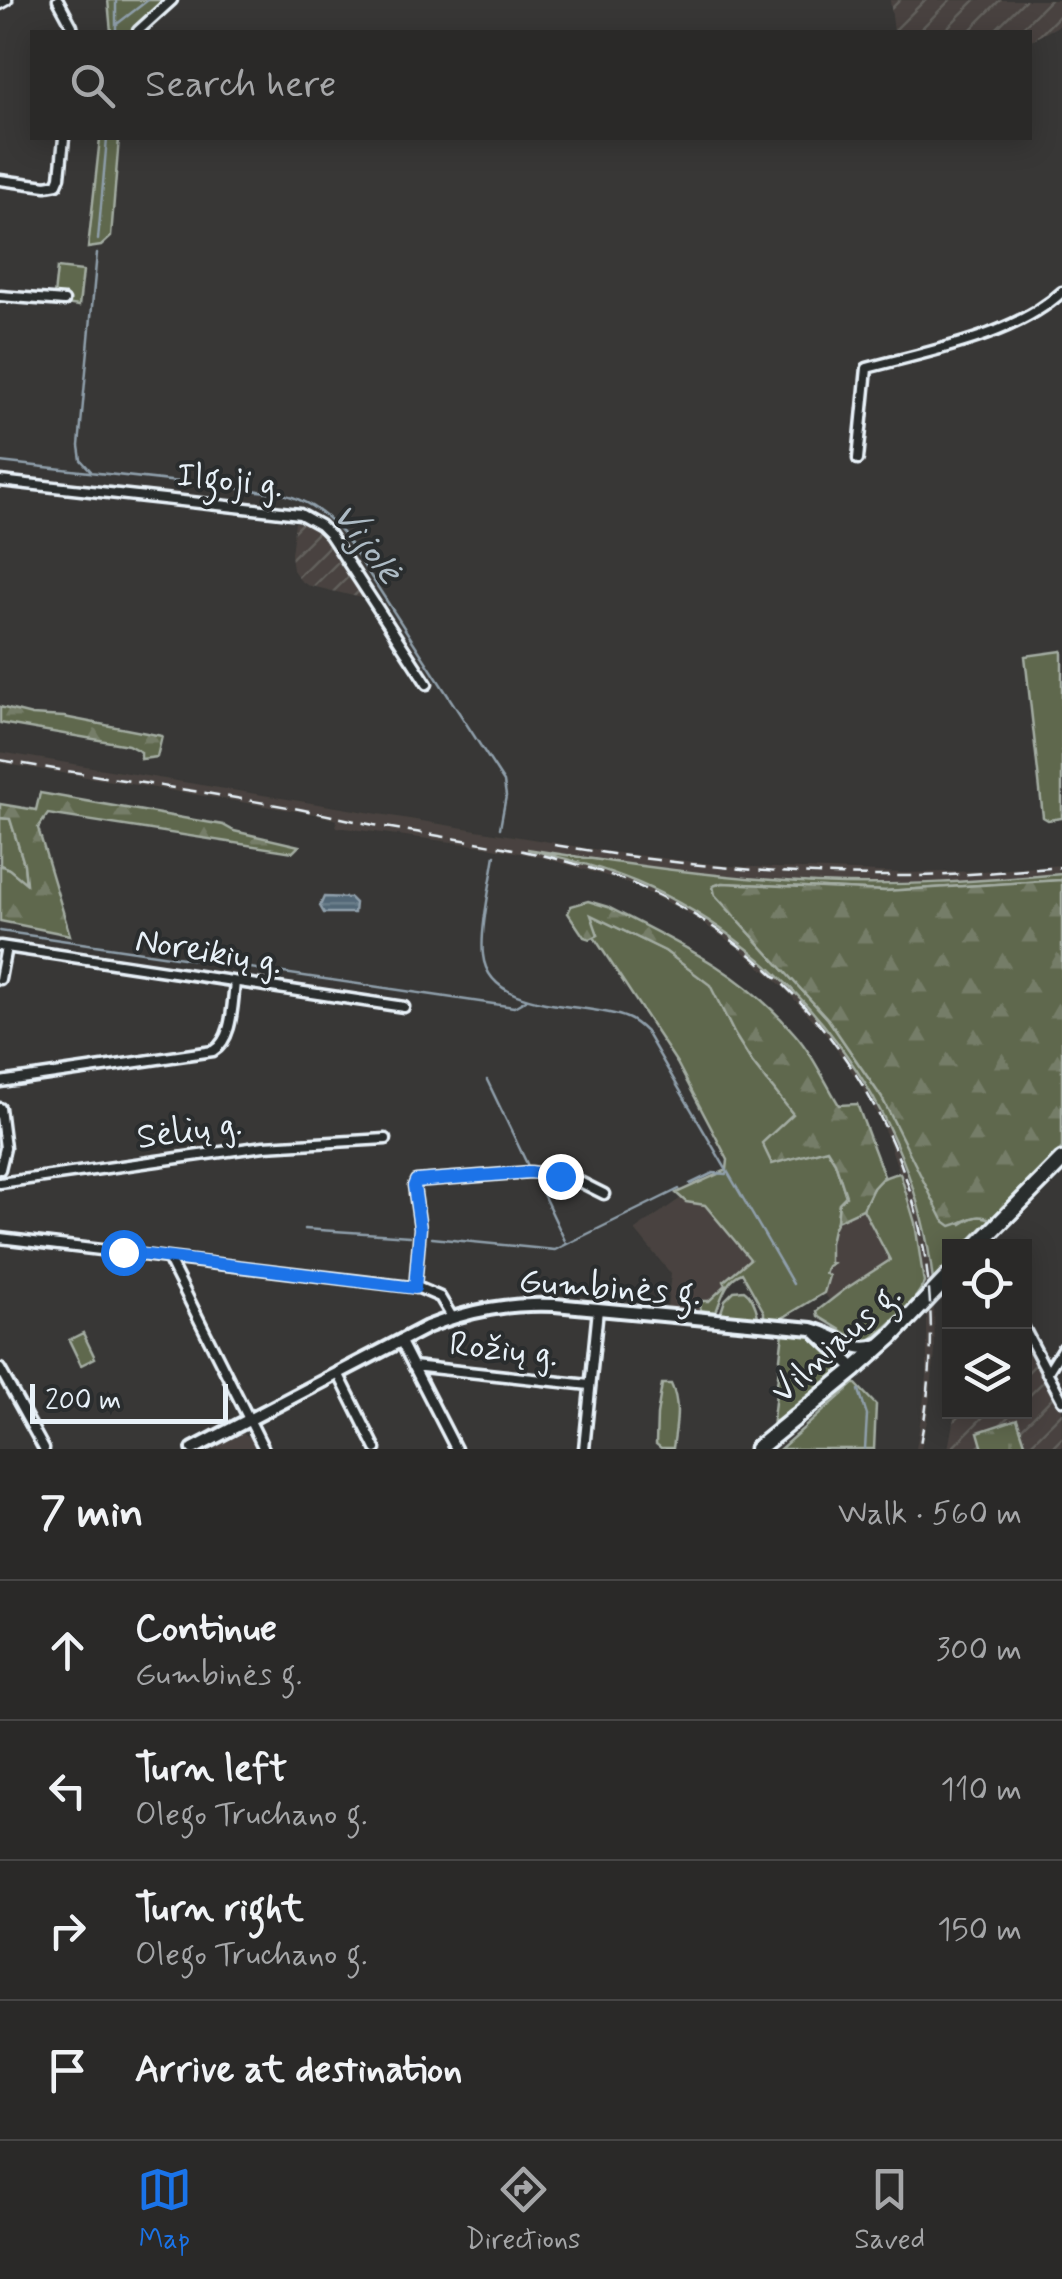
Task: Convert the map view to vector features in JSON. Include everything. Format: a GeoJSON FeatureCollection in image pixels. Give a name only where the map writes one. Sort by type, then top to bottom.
{"type":"FeatureCollection","features":[{"type":"Feature","properties":{"kind":"highway"},"geometry":{"type":"LineString","coordinates":[[986,1239],[1062,1156]]}},
{"type":"Feature","properties":{"kind":"highway","name":"Vilniaus g."},"geometry":{"type":"LineString","coordinates":[[757,1449],[774,1441],[856,1369],[942,1284]]}},
{"type":"Feature","properties":{"kind":"main road","name":"Gumbinės g."},"geometry":{"type":"LineString","coordinates":[[193,1449],[400,1340],[452,1317],[485,1308],[518,1304],[598,1309],[812,1329],[864,1350],[891,1336]]}},
{"type":"Feature","properties":{"kind":"main road"},"geometry":{"type":"LineString","coordinates":[[812,1329],[856,1369]]}},
{"type":"Feature","properties":{"kind":"street"},"geometry":{"type":"LineString","coordinates":[[0,4],[7,0]]}},
{"type":"Feature","properties":{"kind":"street"},"geometry":{"type":"LineString","coordinates":[[58,0],[73,30]]}},
{"type":"Feature","properties":{"kind":"street"},"geometry":{"type":"LineString","coordinates":[[139,30],[172,0]]}},
{"type":"Feature","properties":{"kind":"street"},"geometry":{"type":"LineString","coordinates":[[0,180],[56,184],[64,140]]}},
{"type":"Feature","properties":{"kind":"street"},"geometry":{"type":"LineString","coordinates":[[858,458],[867,368],[1014,326],[1062,292]]}},
{"type":"Feature","properties":{"kind":"street"},"geometry":{"type":"LineString","coordinates":[[0,296],[64,301]]}},
{"type":"Feature","properties":{"kind":"street","name":"Ilgoji g."},"geometry":{"type":"LineString","coordinates":[[0,481],[300,514],[330,535],[428,684]]}},
{"type":"Feature","properties":{"kind":"street","name":"Noreikių g."},"geometry":{"type":"LineString","coordinates":[[0,979],[3,946],[404,1007]]}},
{"type":"Feature","properties":{"kind":"street"},"geometry":{"type":"LineString","coordinates":[[0,1082],[213,1051],[223,1045],[227,1035],[235,983]]}},
{"type":"Feature","properties":{"kind":"street"},"geometry":{"type":"LineString","coordinates":[[0,1108],[5,1148],[0,1168]]}},
{"type":"Feature","properties":{"kind":"street","name":"Sėlių g."},"geometry":{"type":"LineString","coordinates":[[0,1184],[264,1146],[386,1139]]}},
{"type":"Feature","properties":{"kind":"street"},"geometry":{"type":"LineString","coordinates":[[415,1288],[420,1228],[416,1181],[530,1172],[578,1181],[604,1194]]}},
{"type":"Feature","properties":{"kind":"street"},"geometry":{"type":"LineString","coordinates":[[0,1237],[428,1290],[440,1297],[452,1317]]}},
{"type":"Feature","properties":{"kind":"street"},"geometry":{"type":"LineString","coordinates":[[168,1258],[264,1449]]}},
{"type":"Feature","properties":{"kind":"street"},"geometry":{"type":"LineString","coordinates":[[584,1449],[598,1309]]}},
{"type":"Feature","properties":{"kind":"street"},"geometry":{"type":"LineString","coordinates":[[1025,1329],[1062,1400]]}},
{"type":"Feature","properties":{"kind":"street"},"geometry":{"type":"LineString","coordinates":[[400,1340],[456,1449]]}},
{"type":"Feature","properties":{"kind":"street"},"geometry":{"type":"LineString","coordinates":[[1047,1373],[1062,1349]]}},
{"type":"Feature","properties":{"kind":"street","name":"Rožių g."},"geometry":{"type":"LineString","coordinates":[[413,1366],[589,1385]]}},
{"type":"Feature","properties":{"kind":"street"},"geometry":{"type":"LineString","coordinates":[[0,1369],[44,1449]]}},
{"type":"Feature","properties":{"kind":"street"},"geometry":{"type":"LineString","coordinates":[[338,1372],[376,1449]]}},
{"type":"Feature","properties":{"kind":"street"},"geometry":{"type":"LineString","coordinates":[[0,1392],[10,1388]]}},
{"type":"Feature","properties":{"kind":"shaded area"},"geometry":{"type":"Polygon","coordinates":[[[890,0],[1062,0],[1062,24],[1032,40],[1032,30],[894,30],[890,0]]]}},
{"type":"Feature","properties":{"kind":"shaded area"},"geometry":{"type":"Polygon","coordinates":[[[302,517],[322,530],[370,600],[300,580],[293,570],[291,554],[295,522],[301,523],[302,517]]]}},
{"type":"Feature","properties":{"kind":"shaded area"},"geometry":{"type":"Polygon","coordinates":[[[0,752],[611,852],[729,866],[905,873],[1062,865],[1062,874],[983,881],[818,883],[670,871],[544,852],[635,881],[687,908],[741,944],[809,1007],[852,1064],[890,1131],[918,1206],[933,1281],[926,1289],[912,1209],[886,1134],[849,1067],[825,1033],[783,987],[739,948],[686,912],[613,878],[541,857],[336,827],[337,820],[314,814],[0,763],[0,752]]]}},
{"type":"Feature","properties":{"kind":"shaded area"},"geometry":{"type":"Polygon","coordinates":[[[681,1198],[704,1205],[751,1259],[708,1302],[701,1301],[700,1310],[667,1307],[671,1274],[635,1230],[681,1198]]]}},
{"type":"Feature","properties":{"kind":"shaded area"},"geometry":{"type":"Polygon","coordinates":[[[863,1209],[891,1260],[830,1301],[824,1293],[833,1229],[837,1221],[863,1209]]]}},
{"type":"Feature","properties":{"kind":"shaded area"},"geometry":{"type":"Polygon","coordinates":[[[934,1305],[935,1353],[927,1421],[921,1449],[916,1449],[927,1377],[927,1312],[934,1305]]]}},
{"type":"Feature","properties":{"kind":"shaded area"},"geometry":{"type":"Polygon","coordinates":[[[1032,1350],[1062,1408],[1062,1449],[948,1449],[954,1419],[1032,1419],[1032,1350]]]}},
{"type":"Feature","properties":{"kind":"shaded area"},"geometry":{"type":"Polygon","coordinates":[[[243,1433],[253,1439],[258,1449],[211,1449],[243,1433]]]}},
{"type":"Feature","properties":{"kind":"green space"},"geometry":{"type":"Polygon","coordinates":[[[108,0],[169,0],[136,30],[111,30],[108,0]]]}},
{"type":"Feature","properties":{"kind":"green space"},"geometry":{"type":"Polygon","coordinates":[[[100,140],[119,140],[111,237],[101,246],[88,248],[100,140]]]}},
{"type":"Feature","properties":{"kind":"green space"},"geometry":{"type":"Polygon","coordinates":[[[57,268],[83,271],[79,306],[65,304],[65,298],[54,296],[57,268]]]}},
{"type":"Feature","properties":{"kind":"green space"},"geometry":{"type":"Polygon","coordinates":[[[1062,651],[1062,818],[1048,820],[1043,817],[1025,656],[1062,651]]]}},
{"type":"Feature","properties":{"kind":"green space"},"geometry":{"type":"Polygon","coordinates":[[[0,707],[162,736],[157,757],[141,759],[141,752],[128,745],[0,723],[0,707]]]}},
{"type":"Feature","properties":{"kind":"green space"},"geometry":{"type":"Polygon","coordinates":[[[40,793],[223,825],[299,846],[293,852],[48,814],[38,828],[70,935],[0,921],[0,865],[26,883],[10,819],[0,818],[0,804],[36,810],[40,793]]]}},
{"type":"Feature","properties":{"kind":"green space"},"geometry":{"type":"Polygon","coordinates":[[[0,818],[10,819],[24,864],[26,885],[0,865],[0,818]]]}},
{"type":"Feature","properties":{"kind":"green space"},"geometry":{"type":"Polygon","coordinates":[[[527,849],[707,874],[816,883],[909,884],[1062,874],[1062,880],[885,891],[722,883],[713,886],[715,895],[828,1019],[962,1224],[977,1217],[993,1220],[974,1239],[942,1239],[942,1271],[933,1281],[921,1217],[901,1156],[873,1097],[837,1043],[795,993],[747,949],[694,912],[636,882],[527,849]]]}},
{"type":"Feature","properties":{"kind":"green space"},"geometry":{"type":"Polygon","coordinates":[[[1062,880],[1062,1148],[993,1220],[976,1217],[951,1226],[943,1220],[882,1098],[828,1019],[715,895],[713,886],[722,883],[885,891],[1062,880]]]}},
{"type":"Feature","properties":{"kind":"green space"},"geometry":{"type":"Polygon","coordinates":[[[588,901],[608,907],[707,960],[752,992],[794,1033],[839,1105],[857,1104],[884,1176],[863,1209],[837,1221],[839,1203],[846,1196],[827,1149],[772,1164],[762,1143],[793,1114],[752,1062],[710,985],[665,951],[591,915],[598,935],[584,937],[568,913],[571,906],[588,901]]]}},
{"type":"Feature","properties":{"kind":"green space"},"geometry":{"type":"Polygon","coordinates":[[[589,914],[665,951],[711,985],[752,1062],[835,1162],[846,1196],[839,1203],[833,1229],[833,1263],[825,1273],[829,1276],[824,1293],[779,1320],[764,1319],[764,1312],[742,1273],[728,1284],[716,1312],[700,1310],[701,1301],[709,1301],[726,1285],[724,1281],[750,1259],[705,1205],[686,1202],[676,1193],[727,1170],[728,1160],[677,1063],[594,937],[598,935],[589,914]]]}},
{"type":"Feature","properties":{"kind":"green space"},"geometry":{"type":"Polygon","coordinates":[[[900,1173],[915,1223],[924,1283],[894,1320],[872,1339],[859,1341],[818,1316],[817,1311],[890,1260],[863,1209],[876,1184],[900,1173]]]}},
{"type":"Feature","properties":{"kind":"green space"},"geometry":{"type":"Polygon","coordinates":[[[744,1290],[755,1305],[756,1320],[721,1312],[734,1291],[744,1290]]]}},
{"type":"Feature","properties":{"kind":"green space"},"geometry":{"type":"Polygon","coordinates":[[[783,1332],[816,1336],[842,1364],[838,1374],[772,1428],[783,1332]]]}},
{"type":"Feature","properties":{"kind":"green space"},"geometry":{"type":"Polygon","coordinates":[[[83,1333],[95,1358],[81,1365],[69,1340],[83,1333]]]}},
{"type":"Feature","properties":{"kind":"green space"},"geometry":{"type":"Polygon","coordinates":[[[855,1383],[876,1405],[874,1449],[780,1449],[855,1383]]]}},
{"type":"Feature","properties":{"kind":"green space"},"geometry":{"type":"Polygon","coordinates":[[[662,1384],[671,1384],[676,1399],[673,1448],[656,1444],[662,1384]]]}},
{"type":"Feature","properties":{"kind":"green space"},"geometry":{"type":"Polygon","coordinates":[[[1017,1419],[1027,1449],[983,1449],[978,1432],[1017,1419]]]}},
{"type":"Feature","properties":{"kind":"water"},"geometry":{"type":"Polygon","coordinates":[[[324,897],[350,898],[355,903],[354,913],[324,913],[320,906],[324,897]]]}},
{"type":"Feature","properties":{"kind":"waterway"},"geometry":{"type":"LineString","coordinates":[[116,0],[116,30]]}},
{"type":"Feature","properties":{"kind":"waterway"},"geometry":{"type":"LineString","coordinates":[[117,24],[148,0]]}},
{"type":"Feature","properties":{"kind":"waterway"},"geometry":{"type":"LineString","coordinates":[[98,240],[107,140]]}},
{"type":"Feature","properties":{"kind":"waterway"},"geometry":{"type":"LineString","coordinates":[[91,471],[81,460],[79,446],[97,253]]}},
{"type":"Feature","properties":{"kind":"waterway","name":"Vijolė"},"geometry":{"type":"LineString","coordinates":[[0,462],[277,493],[322,513],[344,535],[504,782],[506,796],[500,828]]}},
{"type":"Feature","properties":{"kind":"waterway","name":"Vijolė"},"geometry":{"type":"LineString","coordinates":[[495,855],[483,933],[483,955],[489,974],[502,987],[520,996],[609,1013],[630,1019],[646,1032],[793,1284]]}},
{"type":"Feature","properties":{"kind":"waterway"},"geometry":{"type":"LineString","coordinates":[[0,931],[514,1007],[526,1000]]}},
{"type":"Feature","properties":{"kind":"waterway"},"geometry":{"type":"LineString","coordinates":[[487,1080],[529,1168]]}},
{"type":"Feature","properties":{"kind":"waterway"},"geometry":{"type":"LineString","coordinates":[[690,1184],[713,1173],[726,1174]]}},
{"type":"Feature","properties":{"kind":"waterway"},"geometry":{"type":"LineString","coordinates":[[535,1177],[566,1243]]}},
{"type":"Feature","properties":{"kind":"waterway"},"geometry":{"type":"LineString","coordinates":[[432,1238],[555,1250],[679,1189]]}},
{"type":"Feature","properties":{"kind":"waterway"},"geometry":{"type":"LineString","coordinates":[[304,1229],[410,1236]]}},
{"type":"Feature","properties":{"kind":"waterway","name":"Vijolė"},"geometry":{"type":"LineString","coordinates":[[859,1390],[867,1415],[865,1449]]}},
{"type":"Feature","properties":{"kind":"railway"},"geometry":{"type":"LineString","coordinates":[[0,760],[262,802],[536,854],[636,885],[722,933],[760,963],[827,1034],[856,1074],[898,1156],[922,1238],[928,1280],[930,1364],[919,1449]]}},
{"type":"Feature","properties":{"kind":"railway"},"geometry":{"type":"LineString","coordinates":[[554,845],[775,872],[863,876],[1062,867]]}},
{"type":"Feature","properties":{"kind":"route"},"geometry":{"type":"LineString","coordinates":[[123,1252],[415,1288],[420,1228],[416,1181],[530,1172],[560,1176]]}}]}
